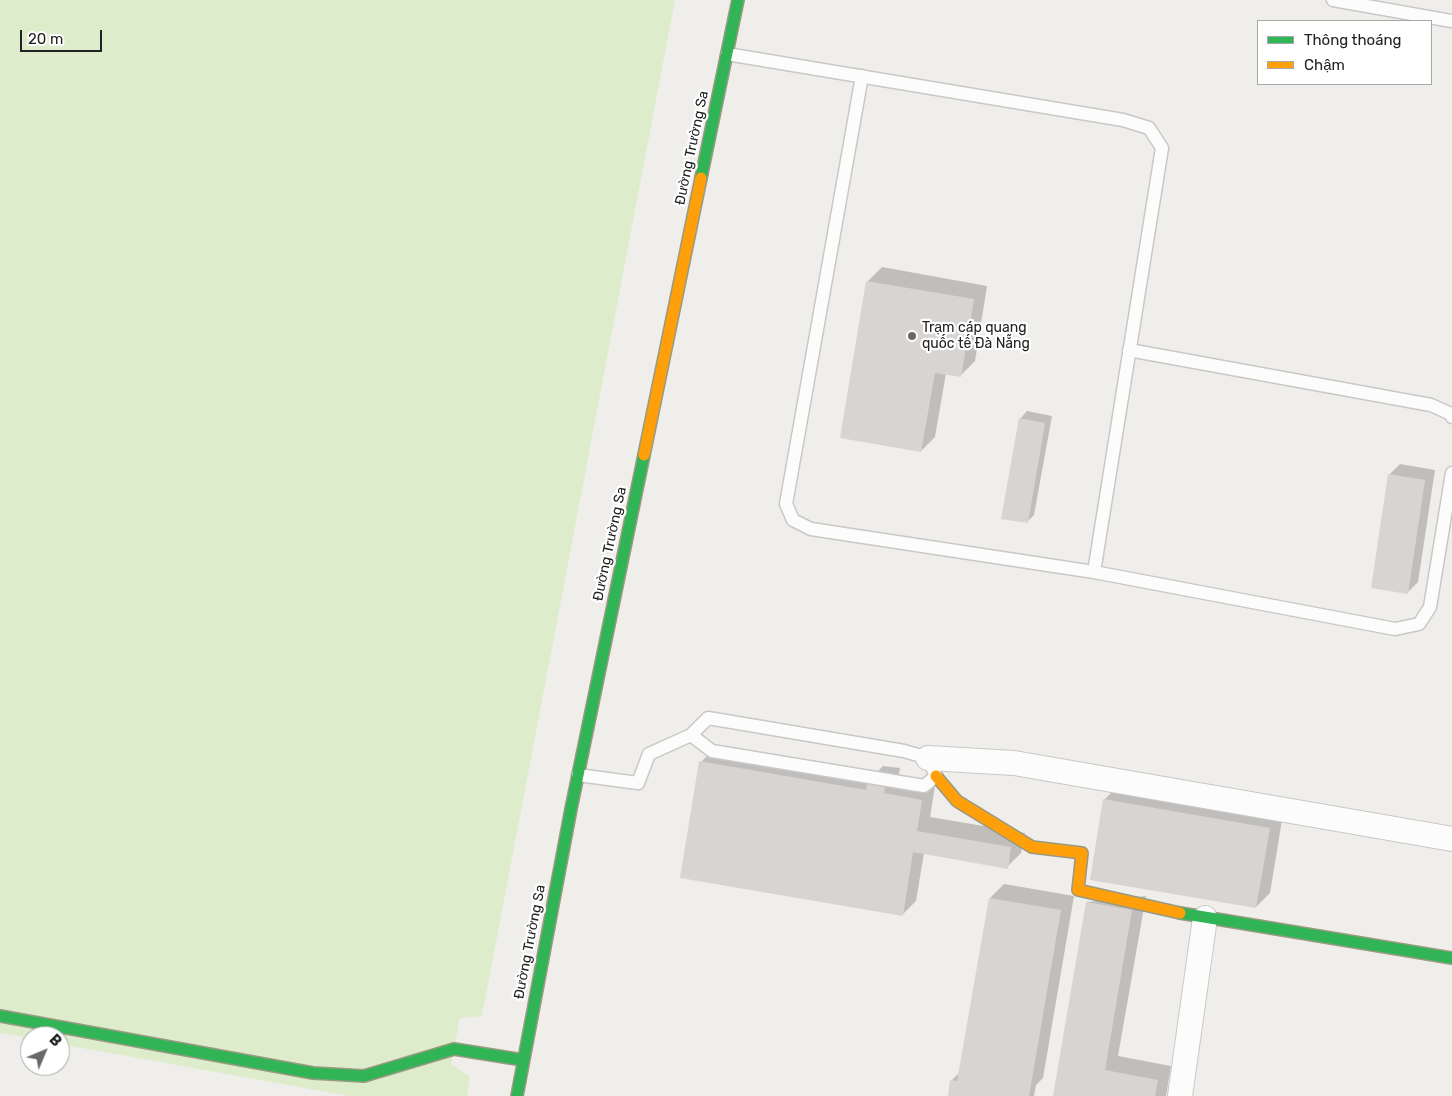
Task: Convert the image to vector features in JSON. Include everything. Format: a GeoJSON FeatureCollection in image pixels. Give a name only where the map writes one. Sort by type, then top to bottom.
{"type":"FeatureCollection","features":[{"type":"Feature","properties":{"kind":"main road","name":"Đường Trường Sa"},"geometry":{"type":"LineString","coordinates":[[517,1096],[578,775],[738,0]]}},
{"type":"Feature","properties":{"kind":"main road"},"geometry":{"type":"LineString","coordinates":[[932,767],[957,801],[1032,847],[1082,852],[1078,890],[1205,918],[1452,958]]}},
{"type":"Feature","properties":{"kind":"main road"},"geometry":{"type":"LineString","coordinates":[[0,1016],[313,1073],[364,1076],[454,1050],[523,1060]]}},
{"type":"Feature","properties":{"kind":"street"},"geometry":{"type":"LineString","coordinates":[[932,767],[1014,763],[1452,839]]}},
{"type":"Feature","properties":{"kind":"street"},"geometry":{"type":"LineString","coordinates":[[1180,1096],[1205,918]]}},
{"type":"Feature","properties":{"kind":"lane"},"geometry":{"type":"LineString","coordinates":[[1334,0],[1452,21]]}},
{"type":"Feature","properties":{"kind":"lane"},"geometry":{"type":"LineString","coordinates":[[727,54],[1123,120],[1149,128],[1162,148],[1094,572]]}},
{"type":"Feature","properties":{"kind":"lane"},"geometry":{"type":"LineString","coordinates":[[862,76],[786,504],[793,520],[811,529],[1094,572],[1395,629],[1419,624],[1430,608],[1452,473]]}},
{"type":"Feature","properties":{"kind":"lane"},"geometry":{"type":"LineString","coordinates":[[1130,350],[1431,405],[1451,414],[1452,417]]}},
{"type":"Feature","properties":{"kind":"lane"},"geometry":{"type":"LineString","coordinates":[[578,775],[638,783],[649,754],[691,735],[708,718],[904,751],[932,767],[924,786],[712,751],[691,735]]}},
{"type":"Feature","properties":{"kind":"green space"},"geometry":{"type":"Polygon","coordinates":[[[0,0],[675,0],[482,1016],[460,1018],[451,1064],[470,1077],[467,1096],[349,1096],[70,1046],[70,1026],[20,1026],[20,1036],[0,1033],[0,0]]]}},
{"type":"Feature","properties":{"kind":"building","name":"Trạm cáp quang quốc tế Đà Nẵng"},"geometry":{"type":"Polygon","coordinates":[[[866,281],[974,299],[961,377],[935,373],[921,452],[840,438],[866,281]]]}},
{"type":"Feature","properties":{"kind":"building"},"geometry":{"type":"Polygon","coordinates":[[[1019,418],[1045,423],[1028,523],[1001,519],[1019,418]]]}},
{"type":"Feature","properties":{"kind":"building"},"geometry":{"type":"Polygon","coordinates":[[[1388,474],[1425,480],[1408,594],[1371,588],[1388,474]]]}},
{"type":"Feature","properties":{"kind":"building"},"geometry":{"type":"Polygon","coordinates":[[[699,761],[866,790],[868,779],[886,782],[884,793],[922,800],[917,831],[1011,847],[1008,869],[913,852],[903,916],[680,878],[699,761]]]}},
{"type":"Feature","properties":{"kind":"building"},"geometry":{"type":"Polygon","coordinates":[[[1103,799],[1270,828],[1256,908],[1090,880],[1103,799]]]}},
{"type":"Feature","properties":{"kind":"building"},"geometry":{"type":"Polygon","coordinates":[[[989,898],[1061,910],[1029,1096],[948,1096],[950,1080],[957,1081],[989,898]]]}},
{"type":"Feature","properties":{"kind":"building"},"geometry":{"type":"Polygon","coordinates":[[[1086,902],[1132,910],[1105,1070],[1158,1080],[1155,1096],[1053,1096],[1086,902]]]}},
{"type":"Feature","properties":{"kind":"traffic: fast"},"geometry":{"type":"LineString","coordinates":[[701,178],[738,0]]}},
{"type":"Feature","properties":{"kind":"traffic: fast"},"geometry":{"type":"LineString","coordinates":[[517,1096],[571,809],[644,455]]}},
{"type":"Feature","properties":{"kind":"traffic: fast"},"geometry":{"type":"LineString","coordinates":[[1180,913],[1452,958]]}},
{"type":"Feature","properties":{"kind":"traffic: fast"},"geometry":{"type":"LineString","coordinates":[[0,1016],[313,1073],[364,1076],[454,1049],[523,1060]]}},
{"type":"Feature","properties":{"kind":"traffic: slow"},"geometry":{"type":"LineString","coordinates":[[644,455],[701,178]]}},
{"type":"Feature","properties":{"kind":"traffic: slow"},"geometry":{"type":"LineString","coordinates":[[936,776],[957,801],[1032,847],[1082,853],[1078,890],[1180,913]]}},
{"type":"Feature","properties":{"kind":"place","name":"Trạm cáp quang quốc tế Đà Nẵng"},"geometry":{"type":"Point","coordinates":[912,336]}}]}
